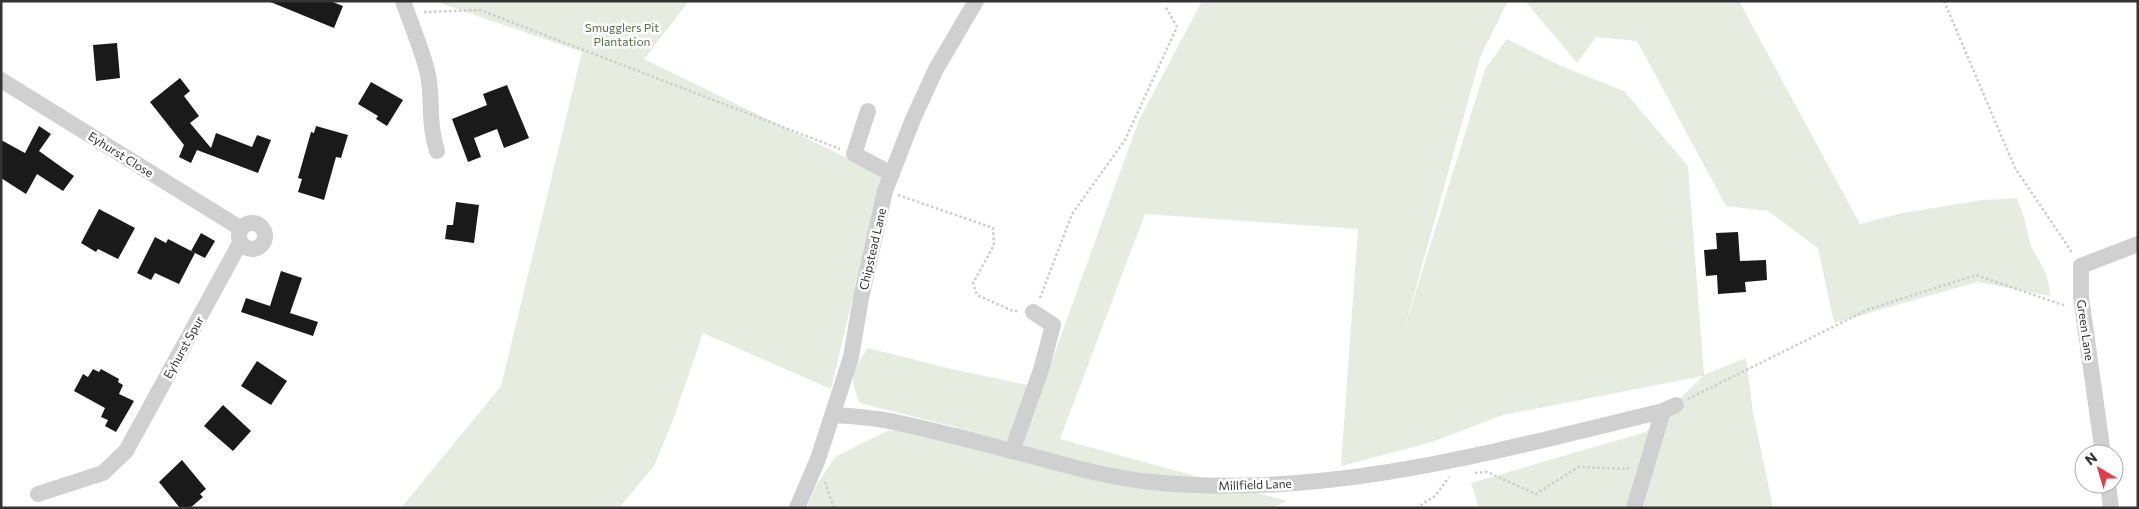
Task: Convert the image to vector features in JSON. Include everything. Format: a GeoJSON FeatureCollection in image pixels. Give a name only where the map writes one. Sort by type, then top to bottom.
{"type":"FeatureCollection","features":[{"type":"Feature","properties":{"kind":"street","name":"Chipstead Lane"},"geometry":{"type":"LineString","coordinates":[[797,508],[818,459],[851,357],[861,298],[885,191],[936,69],[976,1]]}},
{"type":"Feature","properties":{"kind":"street"},"geometry":{"type":"LineString","coordinates":[[408,5],[423,27]]}},
{"type":"Feature","properties":{"kind":"street"},"geometry":{"type":"LineString","coordinates":[[408,5],[427,73],[430,91],[429,107],[437,151]]}},
{"type":"Feature","properties":{"kind":"street","name":"Eyhurst Close"},"geometry":{"type":"LineString","coordinates":[[1,80],[240,236]]}},
{"type":"Feature","properties":{"kind":"street"},"geometry":{"type":"LineString","coordinates":[[868,111],[854,154],[892,174]]}},
{"type":"Feature","properties":{"kind":"street","name":"Eyhurst Spur"},"geometry":{"type":"LineString","coordinates":[[38,494],[103,473],[126,451],[240,236]]}},
{"type":"Feature","properties":{"kind":"street"},"geometry":{"type":"LineString","coordinates":[[2081,266],[2138,244]]}},
{"type":"Feature","properties":{"kind":"street","name":"Green Lane"},"geometry":{"type":"LineString","coordinates":[[2081,266],[2080,297],[2102,444]]}},
{"type":"Feature","properties":{"kind":"street"},"geometry":{"type":"LineString","coordinates":[[1012,451],[1041,370],[1053,325],[1033,312]]}},
{"type":"Feature","properties":{"kind":"street"},"geometry":{"type":"LineString","coordinates":[[1634,508],[1669,408]]}},
{"type":"Feature","properties":{"kind":"street","name":"Millfield Lane"},"geometry":{"type":"LineString","coordinates":[[833,415],[883,420],[1072,466],[1151,482],[1221,486],[1304,482],[1397,472],[1504,449],[1669,408]]}},
{"type":"Feature","properties":{"kind":"street"},"geometry":{"type":"LineString","coordinates":[[2109,494],[2111,508]]}},
{"type":"Feature","properties":{"kind":"path"},"geometry":{"type":"LineString","coordinates":[[1944,1],[2014,168],[2081,266]]}},
{"type":"Feature","properties":{"kind":"path"},"geometry":{"type":"LineString","coordinates":[[408,5],[480,10],[854,154]]}},
{"type":"Feature","properties":{"kind":"path"},"geometry":{"type":"LineString","coordinates":[[885,191],[994,228],[994,245],[973,283],[977,295],[1013,311],[1033,312],[1044,289],[1072,214],[1125,140],[1177,27],[1165,6]]}},
{"type":"Feature","properties":{"kind":"path"},"geometry":{"type":"LineString","coordinates":[[1669,408],[1868,310],[1976,275],[2063,305],[2080,297]]}},
{"type":"Feature","properties":{"kind":"path"},"geometry":{"type":"LineString","coordinates":[[1469,473],[1487,472],[1536,494],[1578,467],[1626,469],[1632,463]]}},
{"type":"Feature","properties":{"kind":"path"},"geometry":{"type":"LineString","coordinates":[[1416,508],[1435,496],[1451,474]]}},
{"type":"Feature","properties":{"kind":"green space","name":"Smugglers Pit Plantation"},"geometry":{"type":"Polygon","coordinates":[[[434,1],[689,1],[644,59],[882,175],[831,389],[703,333],[673,420],[654,466],[619,508],[401,508],[501,386],[582,52],[434,1]]]}},
{"type":"Feature","properties":{"kind":"green space"},"geometry":{"type":"Polygon","coordinates":[[[1202,1],[1508,1],[1481,55],[1404,330],[1485,69],[1507,39],[1561,66],[1624,91],[1688,166],[1704,375],[1746,358],[1753,412],[1773,508],[1479,508],[1471,483],[1646,432],[1703,376],[1503,415],[1432,442],[1341,466],[1358,229],[1145,214],[1060,439],[1287,501],[1272,508],[806,508],[817,484],[835,457],[887,431],[959,428],[860,403],[853,380],[855,368],[868,348],[951,369],[1042,388],[1139,120],[1202,1]]]}},
{"type":"Feature","properties":{"kind":"green space"},"geometry":{"type":"Polygon","coordinates":[[[1525,1],[1739,1],[1860,224],[1902,213],[1983,200],[2017,198],[2031,246],[2046,273],[2051,296],[1977,282],[1834,323],[1818,248],[1768,211],[1726,206],[1637,41],[1596,37],[1577,63],[1525,1]]]}},
{"type":"Feature","properties":{"kind":"building"},"geometry":{"type":"Polygon","coordinates":[[[268,1],[330,1],[343,6],[334,28],[268,1]]]}},
{"type":"Feature","properties":{"kind":"building"},"geometry":{"type":"Polygon","coordinates":[[[117,43],[120,78],[96,81],[93,45],[117,43]]]}},
{"type":"Feature","properties":{"kind":"building"},"geometry":{"type":"Polygon","coordinates":[[[180,78],[190,91],[184,96],[199,116],[190,123],[211,148],[216,133],[252,147],[257,135],[271,140],[258,173],[197,150],[191,163],[179,157],[184,145],[150,102],[180,78]]]}},
{"type":"Feature","properties":{"kind":"building"},"geometry":{"type":"Polygon","coordinates":[[[371,82],[403,100],[387,126],[376,119],[378,116],[358,104],[371,82]]]}},
{"type":"Feature","properties":{"kind":"building"},"geometry":{"type":"Polygon","coordinates":[[[507,85],[529,138],[504,148],[497,129],[474,138],[481,157],[468,162],[452,119],[487,105],[483,94],[507,85]]]}},
{"type":"Feature","properties":{"kind":"building"},"geometry":{"type":"Polygon","coordinates":[[[39,126],[51,134],[39,151],[74,176],[63,191],[37,174],[26,194],[1,178],[1,140],[25,153],[39,126]]]}},
{"type":"Feature","properties":{"kind":"building"},"geometry":{"type":"Polygon","coordinates":[[[316,126],[348,135],[341,158],[336,157],[324,200],[298,192],[302,179],[298,178],[311,132],[314,133],[316,126]]]}},
{"type":"Feature","properties":{"kind":"building"},"geometry":{"type":"Polygon","coordinates":[[[456,202],[479,205],[474,243],[445,239],[447,225],[453,225],[456,202]]]}},
{"type":"Feature","properties":{"kind":"building"},"geometry":{"type":"Polygon","coordinates":[[[99,209],[135,228],[118,259],[98,249],[96,252],[81,243],[99,209]]]}},
{"type":"Feature","properties":{"kind":"building"},"geometry":{"type":"Polygon","coordinates":[[[1738,232],[1740,261],[1766,260],[1767,280],[1745,282],[1746,292],[1718,294],[1717,275],[1706,276],[1704,250],[1717,249],[1716,233],[1738,232]]]}},
{"type":"Feature","properties":{"kind":"building"},"geometry":{"type":"Polygon","coordinates":[[[201,233],[215,241],[205,258],[191,251],[201,233]]]}},
{"type":"Feature","properties":{"kind":"building"},"geometry":{"type":"Polygon","coordinates":[[[155,237],[166,243],[168,239],[195,253],[179,284],[155,273],[151,280],[137,273],[155,237]]]}},
{"type":"Feature","properties":{"kind":"building"},"geometry":{"type":"Polygon","coordinates":[[[281,271],[302,278],[290,313],[318,322],[313,336],[241,312],[246,298],[270,306],[281,271]]]}},
{"type":"Feature","properties":{"kind":"building"},"geometry":{"type":"Polygon","coordinates":[[[257,361],[287,381],[271,405],[241,386],[257,361]]]}},
{"type":"Feature","properties":{"kind":"building"},"geometry":{"type":"Polygon","coordinates":[[[93,369],[99,372],[101,369],[119,379],[118,382],[123,385],[119,394],[134,401],[116,432],[105,426],[108,420],[101,417],[105,408],[74,391],[83,374],[88,377],[93,369]]]}},
{"type":"Feature","properties":{"kind":"building"},"geometry":{"type":"Polygon","coordinates":[[[223,405],[251,431],[233,451],[204,426],[223,405]]]}},
{"type":"Feature","properties":{"kind":"building"},"geometry":{"type":"Polygon","coordinates":[[[182,460],[206,489],[200,494],[203,497],[190,508],[180,508],[159,482],[182,460]]]}}]}
